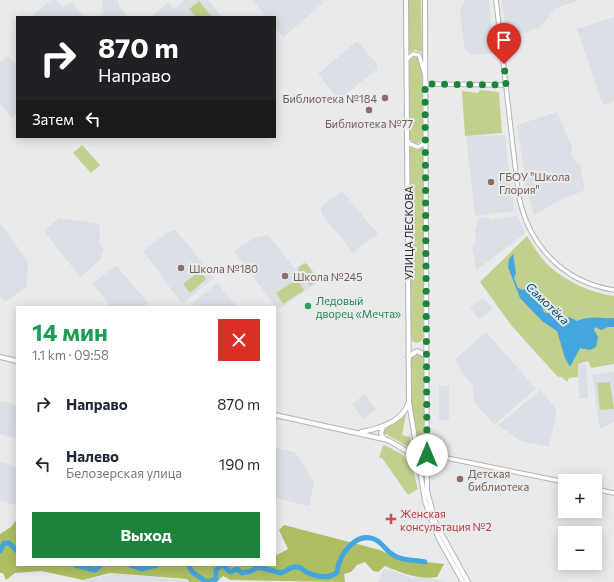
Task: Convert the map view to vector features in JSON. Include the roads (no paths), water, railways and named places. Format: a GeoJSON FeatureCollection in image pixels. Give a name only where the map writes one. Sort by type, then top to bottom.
{"type":"FeatureCollection","features":[{"type":"Feature","properties":{"kind":"main road","name":"УЛИЦА ЛЕСКОВА"},"geometry":{"type":"LineString","coordinates":[[406,0],[409,402],[422,488],[433,525],[463,582]]}},
{"type":"Feature","properties":{"kind":"main road","name":"УЛИЦА ЛЕСКОВА"},"geometry":{"type":"LineString","coordinates":[[425,0],[427,300],[425,356],[428,498],[436,524],[468,582]]}},
{"type":"Feature","properties":{"kind":"main road"},"geometry":{"type":"LineString","coordinates":[[408,357],[417,351],[425,356]]}},
{"type":"Feature","properties":{"kind":"main road"},"geometry":{"type":"LineString","coordinates":[[0,357],[16,361]]}},
{"type":"Feature","properties":{"kind":"main road"},"geometry":{"type":"LineString","coordinates":[[358,433],[383,426],[406,410],[409,402]]}},
{"type":"Feature","properties":{"kind":"main road"},"geometry":{"type":"LineString","coordinates":[[276,415],[384,439],[417,456],[428,454]]}},
{"type":"Feature","properties":{"kind":"main road"},"geometry":{"type":"LineString","coordinates":[[383,426],[380,433],[384,439]]}},
{"type":"Feature","properties":{"kind":"street"},"geometry":{"type":"LineString","coordinates":[[496,0],[518,191],[521,210],[527,226],[541,248],[556,264],[582,281],[614,290]]}},
{"type":"Feature","properties":{"kind":"street"},"geometry":{"type":"LineString","coordinates":[[406,60],[413,54],[419,55],[425,76]]}},
{"type":"Feature","properties":{"kind":"street"},"geometry":{"type":"LineString","coordinates":[[425,84],[506,85]]}},
{"type":"Feature","properties":{"kind":"street"},"geometry":{"type":"LineString","coordinates":[[408,141],[412,146],[418,147],[426,139]]}},
{"type":"Feature","properties":{"kind":"street"},"geometry":{"type":"LineString","coordinates":[[428,454],[558,481]]}},
{"type":"Feature","properties":{"kind":"street"},"geometry":{"type":"LineString","coordinates":[[602,490],[614,493]]}},
{"type":"Feature","properties":{"kind":"water"},"geometry":{"type":"Polygon","coordinates":[[[513,254],[516,273],[514,278],[518,288],[523,290],[528,287],[533,288],[536,293],[535,298],[542,306],[544,312],[557,316],[561,320],[569,317],[577,321],[591,318],[614,318],[614,327],[608,327],[601,330],[595,327],[594,330],[598,337],[596,347],[590,350],[580,348],[570,367],[565,358],[557,331],[542,321],[520,298],[508,267],[509,259],[513,254]]]}},
{"type":"Feature","properties":{"kind":"waterway"},"geometry":{"type":"LineString","coordinates":[[224,566],[230,572],[237,569],[242,573],[251,571],[258,567],[281,573],[295,567],[314,575],[326,577],[337,572],[338,565],[349,546],[360,539],[367,538],[377,540],[390,553],[397,557],[425,562]]}},
{"type":"Feature","properties":{"kind":"waterway"},"geometry":{"type":"LineString","coordinates":[[0,551],[4,543],[9,543],[16,550]]}},
{"type":"Feature","properties":{"kind":"waterway"},"geometry":{"type":"LineString","coordinates":[[79,566],[95,570],[100,566]]}},
{"type":"Feature","properties":{"kind":"waterway"},"geometry":{"type":"LineString","coordinates":[[133,566],[141,569],[153,566]]}},
{"type":"Feature","properties":{"kind":"waterway"},"geometry":{"type":"LineString","coordinates":[[189,566],[192,572],[207,582],[216,579],[216,570],[220,566]]}},
{"type":"Feature","properties":{"kind":"place","name":"Библиотека №184"},"geometry":{"type":"Point","coordinates":[385,98]}},
{"type":"Feature","properties":{"kind":"place","name":"Библиотека №77"},"geometry":{"type":"Point","coordinates":[369,110]}},
{"type":"Feature","properties":{"kind":"place","name":"ГБОУ \"Школа Глория\""},"geometry":{"type":"Point","coordinates":[491,182]}},
{"type":"Feature","properties":{"kind":"place","name":"Школа №180"},"geometry":{"type":"Point","coordinates":[181,268]}},
{"type":"Feature","properties":{"kind":"place","name":"Школа №245"},"geometry":{"type":"Point","coordinates":[285,276]}},
{"type":"Feature","properties":{"kind":"place","name":"Ледовый дворец «Мечта»"},"geometry":{"type":"Point","coordinates":[308,306]}},
{"type":"Feature","properties":{"kind":"place","name":"Детская библиотека"},"geometry":{"type":"Point","coordinates":[460,479]}},
{"type":"Feature","properties":{"kind":"place","name":"Женская консультация №2"},"geometry":{"type":"Point","coordinates":[391,519]}},
{"type":"Feature","properties":{"kind":"water label","name":"Самотёка"},"geometry":{"type":"Point","coordinates":[548,303]}}]}
